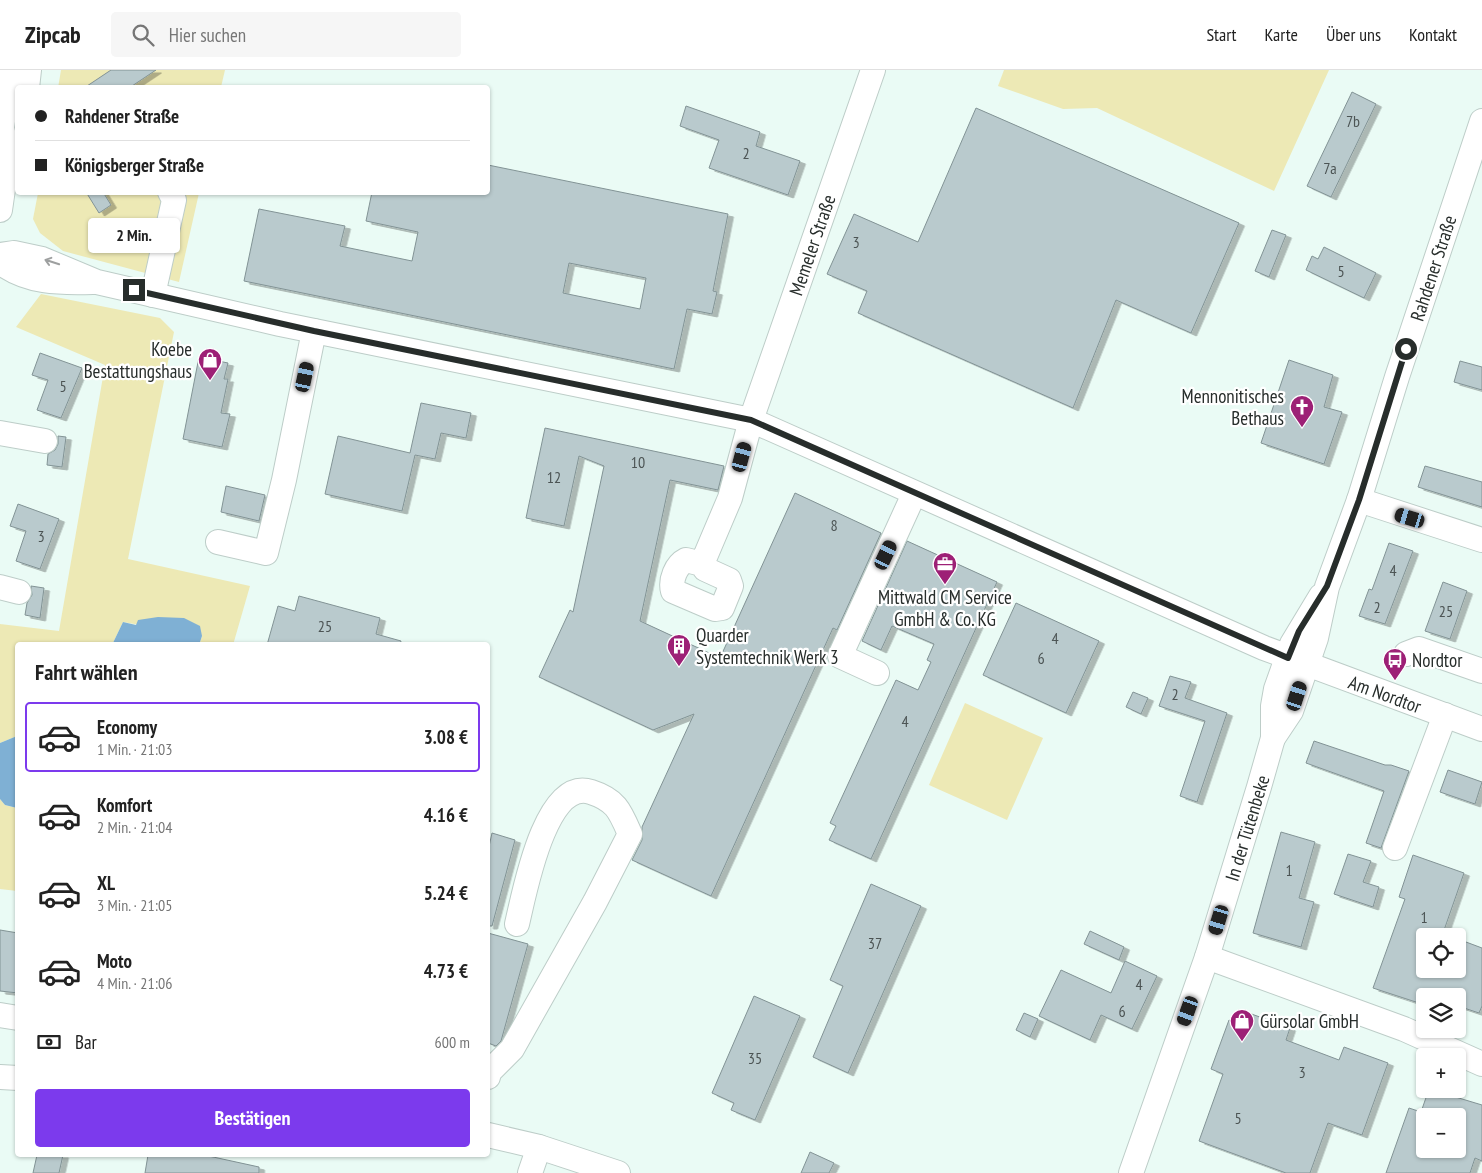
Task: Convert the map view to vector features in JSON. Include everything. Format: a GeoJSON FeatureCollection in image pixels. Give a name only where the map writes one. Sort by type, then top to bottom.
{"type":"FeatureCollection","features":[{"type":"Feature","properties":{"kind":"street"},"geometry":{"type":"LineString","coordinates":[[0,210],[13,146],[2,128],[10,70]]}},
{"type":"Feature","properties":{"kind":"street"},"geometry":{"type":"LineString","coordinates":[[27,85],[29,70]]}},
{"type":"Feature","properties":{"kind":"street","name":"Memeler Straße"},"geometry":{"type":"LineString","coordinates":[[702,564],[730,498],[751,420],[873,70]]}},
{"type":"Feature","properties":{"kind":"street","name":"Rahdener Straße"},"geometry":{"type":"LineString","coordinates":[[1297,661],[1316,638],[1327,586],[1359,500],[1482,121]]}},
{"type":"Feature","properties":{"kind":"street"},"geometry":{"type":"LineString","coordinates":[[153,295],[174,200],[172,195]]}},
{"type":"Feature","properties":{"kind":"street"},"geometry":{"type":"LineString","coordinates":[[0,255],[14,253],[42,259],[97,282]]}},
{"type":"Feature","properties":{"kind":"street"},"geometry":{"type":"LineString","coordinates":[[0,262],[12,271],[37,279],[57,283],[97,282]]}},
{"type":"Feature","properties":{"kind":"street","name":"Am Nordtor"},"geometry":{"type":"LineString","coordinates":[[97,282],[314,331],[751,420],[914,494],[1297,661],[1482,729]]}},
{"type":"Feature","properties":{"kind":"street"},"geometry":{"type":"LineString","coordinates":[[218,542],[266,553],[284,480],[314,331]]}},
{"type":"Feature","properties":{"kind":"street"},"geometry":{"type":"LineString","coordinates":[[0,433],[45,441]]}},
{"type":"Feature","properties":{"kind":"street"},"geometry":{"type":"LineString","coordinates":[[878,673],[840,656],[914,494]]}},
{"type":"Feature","properties":{"kind":"street"},"geometry":{"type":"LineString","coordinates":[[1359,500],[1482,540]]}},
{"type":"Feature","properties":{"kind":"street"},"geometry":{"type":"LineString","coordinates":[[1406,654],[1420,648],[1482,671]]}},
{"type":"Feature","properties":{"kind":"street","name":"In der Tütenbeke"},"geometry":{"type":"LineString","coordinates":[[1131,1173],[1207,957],[1273,738],[1292,711],[1297,661]]}},
{"type":"Feature","properties":{"kind":"street"},"geometry":{"type":"LineString","coordinates":[[1396,848],[1445,715]]}},
{"type":"Feature","properties":{"kind":"street"},"geometry":{"type":"LineString","coordinates":[[492,1065],[512,1049],[595,902],[630,834],[619,808],[603,796],[586,790],[574,792],[556,808],[546,822],[516,924]]}},
{"type":"Feature","properties":{"kind":"street"},"geometry":{"type":"LineString","coordinates":[[1207,957],[1404,1029],[1482,1064]]}},
{"type":"Feature","properties":{"kind":"street"},"geometry":{"type":"LineString","coordinates":[[0,1015],[15,1018]]}},
{"type":"Feature","properties":{"kind":"street"},"geometry":{"type":"LineString","coordinates":[[490,1135],[539,1147],[618,1173]]}},
{"type":"Feature","properties":{"kind":"street"},"geometry":{"type":"LineString","coordinates":[[530,1173],[539,1147]]}},
{"type":"Feature","properties":{"kind":"shaded area"},"geometry":{"type":"Polygon","coordinates":[[[61,70],[225,70],[221,85],[58,85],[61,70]]]}},
{"type":"Feature","properties":{"kind":"shaded area"},"geometry":{"type":"Polygon","coordinates":[[[1004,70],[1329,70],[1274,191],[1097,108],[1063,109],[998,86],[1004,70]]]}},
{"type":"Feature","properties":{"kind":"shaded area"},"geometry":{"type":"Polygon","coordinates":[[[38,195],[199,195],[179,282],[63,251],[40,233],[33,219],[38,195]]]}},
{"type":"Feature","properties":{"kind":"shaded area"},"geometry":{"type":"Polygon","coordinates":[[[41,294],[160,318],[174,332],[128,559],[250,586],[234,642],[200,642],[202,636],[123,622],[113,642],[15,642],[15,737],[0,743],[0,624],[59,631],[105,365],[16,327],[41,294]]]}},
{"type":"Feature","properties":{"kind":"shaded area"},"geometry":{"type":"Polygon","coordinates":[[[965,703],[1043,738],[1007,820],[929,785],[965,703]]]}},
{"type":"Feature","properties":{"kind":"shaded area"},"geometry":{"type":"Polygon","coordinates":[[[0,799],[5,805],[15,808],[15,891],[0,889],[0,799]]]}},
{"type":"Feature","properties":{"kind":"water"},"geometry":{"type":"Polygon","coordinates":[[[158,617],[184,618],[200,626],[202,636],[200,642],[113,642],[123,622],[136,625],[138,620],[158,617]]]}},
{"type":"Feature","properties":{"kind":"water"},"geometry":{"type":"Polygon","coordinates":[[[15,737],[15,808],[5,805],[0,799],[0,743],[15,737]]]}},
{"type":"Feature","properties":{"kind":"building"},"geometry":{"type":"Polygon","coordinates":[[[111,70],[156,70],[134,85],[88,85],[111,70]]]}},
{"type":"Feature","properties":{"kind":"building"},"geometry":{"type":"Polygon","coordinates":[[[1352,92],[1376,104],[1331,197],[1307,186],[1352,92]]]}},
{"type":"Feature","properties":{"kind":"building"},"geometry":{"type":"Polygon","coordinates":[[[686,106],[760,132],[756,146],[800,161],[788,195],[709,168],[719,140],[680,126],[686,106]]]}},
{"type":"Feature","properties":{"kind":"building"},"geometry":{"type":"Polygon","coordinates":[[[976,108],[1239,223],[1191,333],[1116,300],[1073,408],[858,313],[867,291],[827,274],[854,214],[918,242],[976,108]]]}},
{"type":"Feature","properties":{"kind":"building"},"geometry":{"type":"Polygon","coordinates":[[[490,165],[728,214],[713,291],[717,292],[712,314],[687,309],[674,369],[244,281],[259,209],[345,226],[340,246],[412,261],[418,232],[366,221],[371,195],[490,195],[490,165]],[[569,263],[563,293],[640,309],[646,278],[569,263]]]}},
{"type":"Feature","properties":{"kind":"building"},"geometry":{"type":"Polygon","coordinates":[[[88,195],[105,195],[111,205],[99,213],[88,195]]]}},
{"type":"Feature","properties":{"kind":"building"},"geometry":{"type":"Polygon","coordinates":[[[1272,230],[1286,235],[1269,277],[1255,271],[1272,230]]]}},
{"type":"Feature","properties":{"kind":"building"},"geometry":{"type":"Polygon","coordinates":[[[1324,247],[1376,273],[1364,298],[1306,270],[1312,256],[1318,259],[1324,247]]]}},
{"type":"Feature","properties":{"kind":"building"},"geometry":{"type":"Polygon","coordinates":[[[40,353],[82,368],[61,418],[37,410],[48,380],[32,375],[40,353]]]}},
{"type":"Feature","properties":{"kind":"building"},"geometry":{"type":"Polygon","coordinates":[[[199,357],[228,363],[224,379],[228,379],[221,413],[230,414],[222,447],[183,439],[199,357]]]}},
{"type":"Feature","properties":{"kind":"building","name":"Mennonitisches Bethaus"},"geometry":{"type":"Polygon","coordinates":[[[1289,360],[1333,375],[1324,407],[1342,412],[1324,464],[1261,443],[1289,360]]]}},
{"type":"Feature","properties":{"kind":"building"},"geometry":{"type":"Polygon","coordinates":[[[1460,361],[1482,367],[1482,390],[1454,382],[1460,361]]]}},
{"type":"Feature","properties":{"kind":"building"},"geometry":{"type":"Polygon","coordinates":[[[421,403],[471,413],[466,438],[441,433],[435,459],[415,455],[402,511],[325,494],[338,436],[410,453],[421,403]]]}},
{"type":"Feature","properties":{"kind":"building","name":"Quarder Systemtechnik Werk 3"},"geometry":{"type":"Polygon","coordinates":[[[545,428],[724,466],[718,490],[670,480],[640,621],[720,658],[795,493],[881,533],[837,630],[833,628],[711,896],[632,860],[642,840],[642,827],[694,714],[653,730],[539,677],[570,610],[573,612],[604,466],[579,456],[564,526],[526,518],[545,428]]]}},
{"type":"Feature","properties":{"kind":"building"},"geometry":{"type":"Polygon","coordinates":[[[58,436],[66,437],[62,467],[47,465],[48,454],[55,450],[58,444],[58,436]]]}},
{"type":"Feature","properties":{"kind":"building"},"geometry":{"type":"Polygon","coordinates":[[[1425,466],[1482,482],[1482,507],[1418,487],[1425,466]]]}},
{"type":"Feature","properties":{"kind":"building"},"geometry":{"type":"Polygon","coordinates":[[[226,486],[265,495],[259,521],[221,512],[226,486]]]}},
{"type":"Feature","properties":{"kind":"building"},"geometry":{"type":"Polygon","coordinates":[[[18,504],[59,519],[40,569],[16,561],[26,531],[10,526],[18,504]]]}},
{"type":"Feature","properties":{"kind":"building"},"geometry":{"type":"Polygon","coordinates":[[[907,541],[997,582],[871,859],[829,840],[836,826],[830,823],[896,680],[918,690],[931,662],[927,660],[934,644],[892,626],[881,650],[862,641],[907,541]]]}},
{"type":"Feature","properties":{"kind":"building"},"geometry":{"type":"Polygon","coordinates":[[[1389,543],[1413,551],[1385,624],[1359,616],[1369,589],[1372,590],[1389,543]]]}},
{"type":"Feature","properties":{"kind":"building"},"geometry":{"type":"Polygon","coordinates":[[[1443,582],[1467,591],[1450,639],[1425,631],[1443,582]]]}},
{"type":"Feature","properties":{"kind":"building"},"geometry":{"type":"Polygon","coordinates":[[[31,586],[44,588],[40,618],[25,615],[27,603],[32,595],[31,586]]]}},
{"type":"Feature","properties":{"kind":"building"},"geometry":{"type":"Polygon","coordinates":[[[299,596],[380,618],[376,634],[401,642],[268,642],[278,606],[295,611],[299,596]]]}},
{"type":"Feature","properties":{"kind":"building"},"geometry":{"type":"Polygon","coordinates":[[[1016,603],[1099,641],[1066,713],[983,675],[1016,603]]]}},
{"type":"Feature","properties":{"kind":"building"},"geometry":{"type":"Polygon","coordinates":[[[1170,676],[1191,682],[1185,698],[1227,713],[1197,802],[1180,796],[1205,721],[1159,706],[1170,676]]]}},
{"type":"Feature","properties":{"kind":"building"},"geometry":{"type":"Polygon","coordinates":[[[1133,692],[1148,698],[1141,714],[1126,707],[1133,692]]]}},
{"type":"Feature","properties":{"kind":"building"},"geometry":{"type":"Polygon","coordinates":[[[1314,741],[1385,765],[1409,771],[1381,848],[1366,843],[1384,791],[1306,763],[1314,741]]]}},
{"type":"Feature","properties":{"kind":"building"},"geometry":{"type":"Polygon","coordinates":[[[1448,770],[1482,782],[1475,804],[1440,792],[1448,770]]]}},
{"type":"Feature","properties":{"kind":"building"},"geometry":{"type":"Polygon","coordinates":[[[1281,832],[1315,842],[1299,898],[1314,902],[1301,947],[1253,933],[1281,832]]]}},
{"type":"Feature","properties":{"kind":"building"},"geometry":{"type":"Polygon","coordinates":[[[492,833],[515,840],[492,926],[490,926],[490,842],[492,833]]]}},
{"type":"Feature","properties":{"kind":"building"},"geometry":{"type":"Polygon","coordinates":[[[1348,854],[1371,861],[1363,882],[1379,887],[1373,907],[1334,894],[1348,854]]]}},
{"type":"Feature","properties":{"kind":"building"},"geometry":{"type":"Polygon","coordinates":[[[1413,855],[1464,873],[1445,928],[1416,928],[1416,978],[1466,978],[1466,942],[1482,948],[1482,1006],[1479,1013],[1466,1009],[1466,988],[1416,988],[1416,1002],[1373,988],[1405,899],[1399,897],[1413,855]]]}},
{"type":"Feature","properties":{"kind":"building"},"geometry":{"type":"Polygon","coordinates":[[[871,884],[921,906],[848,1073],[813,1057],[843,986],[830,980],[871,884]]]}},
{"type":"Feature","properties":{"kind":"building"},"geometry":{"type":"Polygon","coordinates":[[[0,930],[15,932],[15,993],[0,991],[0,930]]]}},
{"type":"Feature","properties":{"kind":"building"},"geometry":{"type":"Polygon","coordinates":[[[1090,931],[1124,947],[1119,960],[1084,944],[1090,931]]]}},
{"type":"Feature","properties":{"kind":"building"},"geometry":{"type":"Polygon","coordinates":[[[490,934],[528,944],[501,1041],[496,1046],[490,1044],[490,934]]]}},
{"type":"Feature","properties":{"kind":"building"},"geometry":{"type":"Polygon","coordinates":[[[1125,961],[1157,976],[1132,1029],[1101,1015],[1090,1040],[1039,1016],[1061,970],[1111,993],[1125,961]]]}},
{"type":"Feature","properties":{"kind":"building"},"geometry":{"type":"Polygon","coordinates":[[[754,996],[800,1016],[755,1120],[731,1110],[734,1103],[712,1093],[754,996]]]}},
{"type":"Feature","properties":{"kind":"building"},"geometry":{"type":"Polygon","coordinates":[[[1246,1012],[1290,1028],[1286,1040],[1339,1060],[1344,1047],[1388,1063],[1362,1135],[1328,1123],[1310,1173],[1286,1173],[1199,1141],[1223,1074],[1211,1069],[1229,1020],[1241,1025],[1246,1012]]]}},
{"type":"Feature","properties":{"kind":"building"},"geometry":{"type":"Polygon","coordinates":[[[1024,1013],[1038,1019],[1030,1037],[1016,1030],[1024,1013]]]}},
{"type":"Feature","properties":{"kind":"building"},"geometry":{"type":"Polygon","coordinates":[[[1426,1098],[1459,1098],[1482,1105],[1482,1161],[1475,1158],[1470,1173],[1386,1173],[1409,1108],[1416,1110],[1416,1158],[1466,1158],[1466,1108],[1422,1108],[1426,1098]]]}},
{"type":"Feature","properties":{"kind":"building"},"geometry":{"type":"Polygon","coordinates":[[[810,1152],[834,1163],[829,1173],[801,1173],[810,1152]]]}},
{"type":"Feature","properties":{"kind":"building"},"geometry":{"type":"Polygon","coordinates":[[[37,1157],[63,1157],[59,1173],[33,1173],[37,1157]]]}},
{"type":"Feature","properties":{"kind":"building"},"geometry":{"type":"Polygon","coordinates":[[[148,1157],[213,1157],[259,1167],[259,1173],[145,1173],[148,1157]]]}},
{"type":"Feature","properties":{"kind":"place","name":"Koebe Bestattungshaus"},"geometry":{"type":"Point","coordinates":[210,381]}},
{"type":"Feature","properties":{"kind":"place","name":"Mennonitisches Bethaus"},"geometry":{"type":"Point","coordinates":[1302,428]}},
{"type":"Feature","properties":{"kind":"place","name":"Mittwald CM Service GmbH & Co. KG"},"geometry":{"type":"Point","coordinates":[945,585]}},
{"type":"Feature","properties":{"kind":"place","name":"Quarder Systemtechnik Werk 3"},"geometry":{"type":"Point","coordinates":[679,667]}},
{"type":"Feature","properties":{"kind":"place","name":"Nordtor"},"geometry":{"type":"Point","coordinates":[1395,681]}},
{"type":"Feature","properties":{"kind":"place","name":"Gürsolar GmbH"},"geometry":{"type":"Point","coordinates":[1242,1042]}},
{"type":"Feature","properties":{"kind":"route"},"geometry":{"type":"LineString","coordinates":[[134,290],[314,331],[751,420],[914,494],[1288,658],[1292,644],[1299,631],[1327,586],[1359,500],[1406,349]]}}]}
